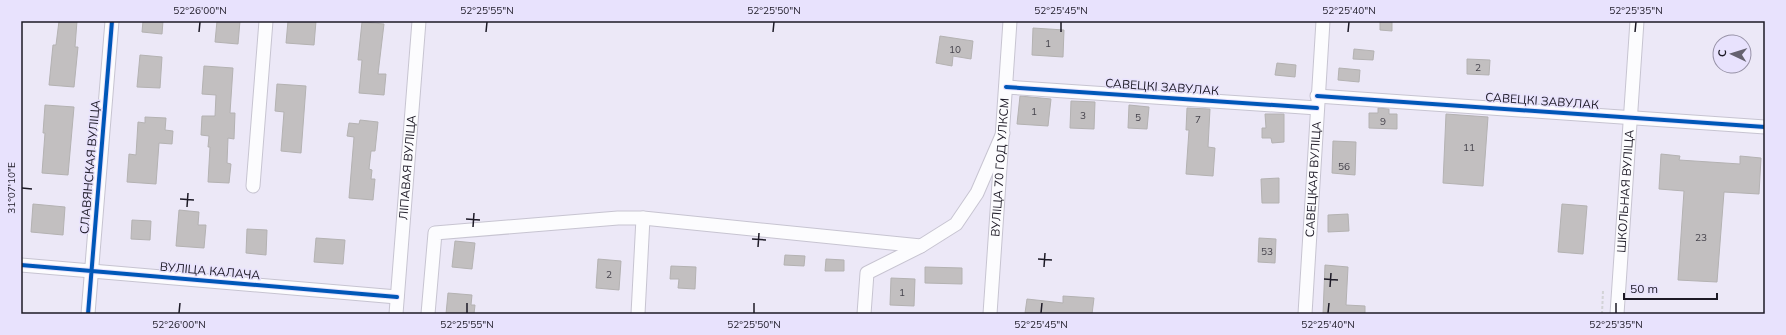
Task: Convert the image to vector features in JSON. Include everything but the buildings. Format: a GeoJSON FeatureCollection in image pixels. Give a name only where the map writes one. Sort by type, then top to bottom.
{"type":"FeatureCollection","features":[{"type":"Feature","properties":{"kind":"street","name":"СЛАВЯНСКАЯ ВУЛІЦА"},"geometry":{"type":"LineString","coordinates":[[88,314],[112,21]]}},
{"type":"Feature","properties":{"kind":"street"},"geometry":{"type":"LineString","coordinates":[[253,186],[266,21]]}},
{"type":"Feature","properties":{"kind":"street","name":"ЛІПАВАЯ ВУЛІЦА"},"geometry":{"type":"LineString","coordinates":[[396,314],[419,21]]}},
{"type":"Feature","properties":{"kind":"street","name":"ВУЛІЦА 70 ГОД УЛКСМ"},"geometry":{"type":"LineString","coordinates":[[990,314],[1010,21]]}},
{"type":"Feature","properties":{"kind":"street","name":"САВЕЦКАЯ ВУЛІЦА"},"geometry":{"type":"LineString","coordinates":[[1305,314],[1322,21]]}},
{"type":"Feature","properties":{"kind":"street","name":"ШКОЛЬНАЯ ВУЛІЦА"},"geometry":{"type":"LineString","coordinates":[[1617,314],[1637,21]]}},
{"type":"Feature","properties":{"kind":"street","name":"САВЕЦКІ ЗАВУЛАК"},"geometry":{"type":"LineString","coordinates":[[1006,87],[1631,117],[1765,127]]}},
{"type":"Feature","properties":{"kind":"street"},"geometry":{"type":"LineString","coordinates":[[864,314],[867,273],[921,246],[956,224],[977,193],[1003,133]]}},
{"type":"Feature","properties":{"kind":"street"},"geometry":{"type":"LineString","coordinates":[[428,314],[435,233],[618,218],[643,218],[921,246]]}},
{"type":"Feature","properties":{"kind":"street"},"geometry":{"type":"LineString","coordinates":[[638,314],[643,218]]}},
{"type":"Feature","properties":{"kind":"street","name":"ВУЛІЦА КАЛАЧА"},"geometry":{"type":"LineString","coordinates":[[21,265],[397,297]]}},
{"type":"Feature","properties":{"kind":"path"},"geometry":{"type":"LineString","coordinates":[[1602,314],[1604,291]]}},
{"type":"Feature","properties":{"kind":"cycle path"},"geometry":{"type":"LineString","coordinates":[[88,314],[112,21]]}},
{"type":"Feature","properties":{"kind":"cycle path"},"geometry":{"type":"LineString","coordinates":[[1006,87],[1317,108]]}},
{"type":"Feature","properties":{"kind":"cycle path"},"geometry":{"type":"LineString","coordinates":[[1317,96],[1765,127]]}},
{"type":"Feature","properties":{"kind":"cycle path"},"geometry":{"type":"LineString","coordinates":[[21,265],[397,297]]}}]}
